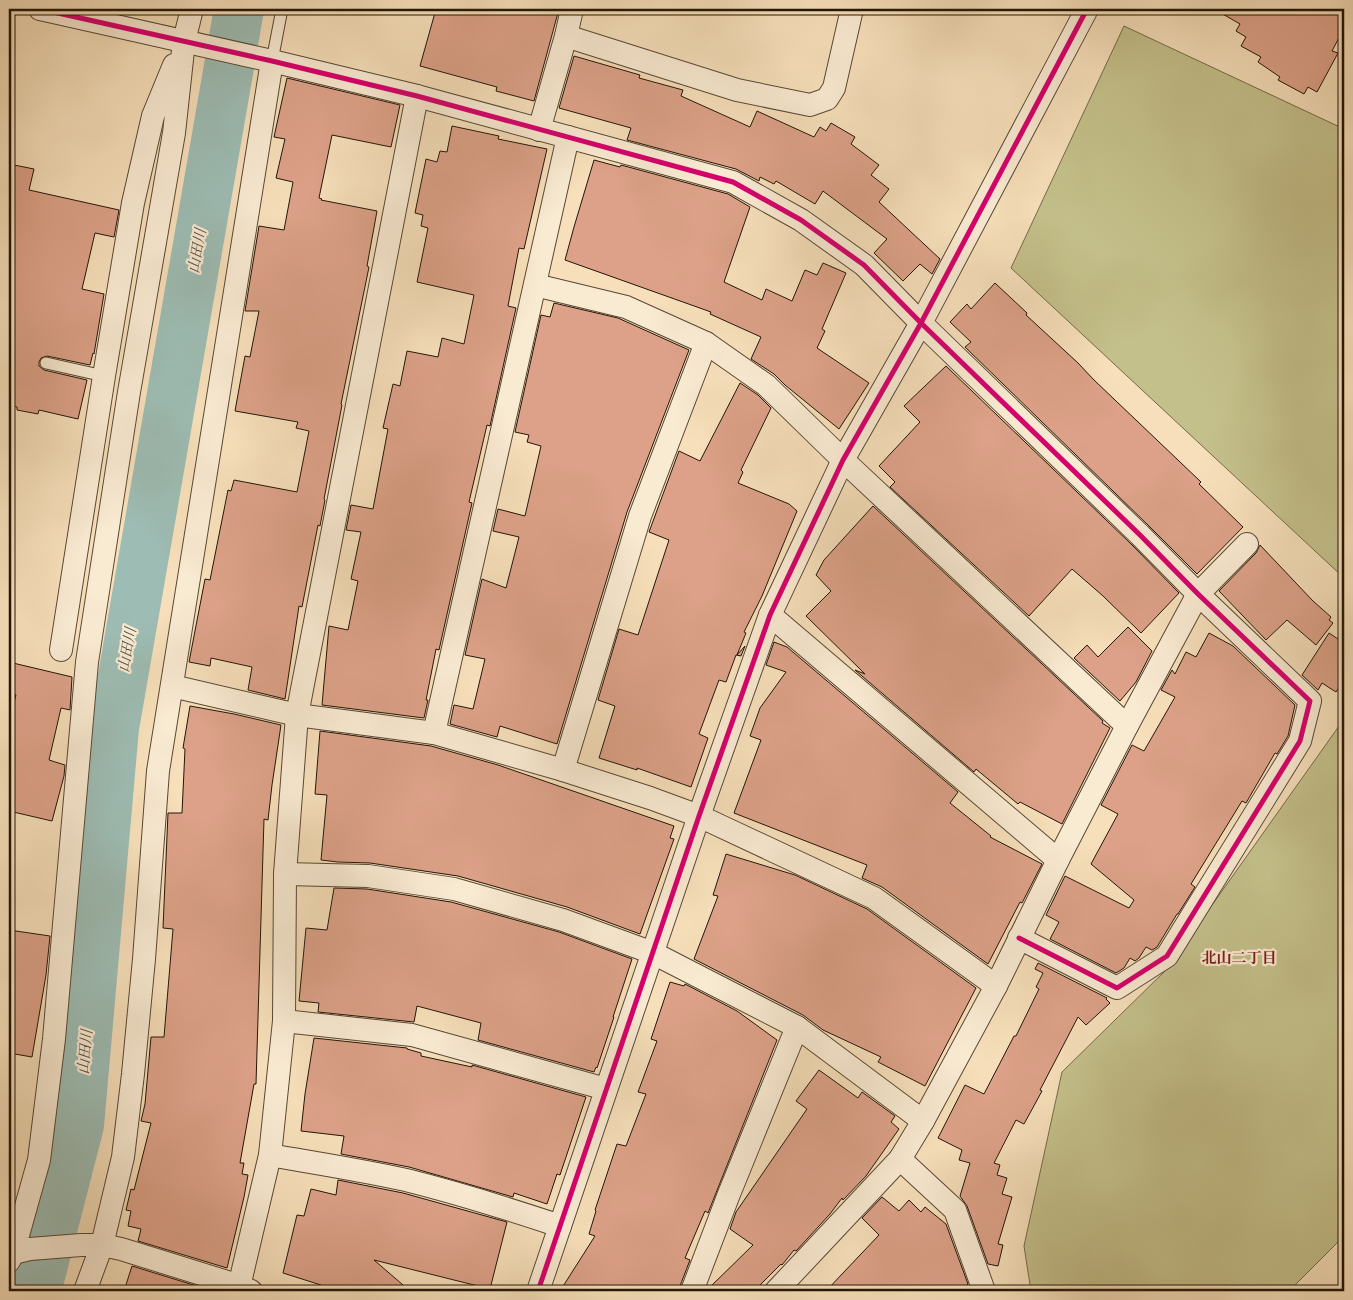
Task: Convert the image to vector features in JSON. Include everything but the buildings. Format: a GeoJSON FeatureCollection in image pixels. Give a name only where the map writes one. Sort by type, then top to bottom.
{"type":"FeatureCollection","features":[{"type":"Feature","properties":{"kind":"street"},"geometry":{"type":"LineString","coordinates":[[40,9],[190,42],[417,96],[734,182],[801,220],[864,265],[1198,594],[1310,701],[1300,741],[1167,956],[1117,988],[1019,938]]}},
{"type":"Feature","properties":{"kind":"street"},"geometry":{"type":"LineString","coordinates":[[192,9],[190,42],[129,392],[87,662],[54,1039],[39,1160],[15,1254],[92,1245],[122,1249],[243,1289],[270,1155],[284,1022],[285,874],[297,715],[417,96]]}},
{"type":"Feature","properties":{"kind":"street"},"geometry":{"type":"LineString","coordinates":[[539,130],[572,9]]}},
{"type":"Feature","properties":{"kind":"street"},"geometry":{"type":"LineString","coordinates":[[566,36],[737,90],[810,105],[827,99],[834,88],[852,9]]}},
{"type":"Feature","properties":{"kind":"street"},"geometry":{"type":"LineString","coordinates":[[538,1291],[699,816],[770,615],[843,460],[921,323],[1087,9]]}},
{"type":"Feature","properties":{"kind":"street"},"geometry":{"type":"LineString","coordinates":[[61,650],[133,203],[153,116],[190,42]]}},
{"type":"Feature","properties":{"kind":"street"},"geometry":{"type":"LineString","coordinates":[[85,1291],[92,1245],[123,1157],[144,959],[158,771],[268,60]]}},
{"type":"Feature","properties":{"kind":"street"},"geometry":{"type":"LineString","coordinates":[[434,733],[568,136]]}},
{"type":"Feature","properties":{"kind":"street"},"geometry":{"type":"LineString","coordinates":[[534,285],[626,307],[706,343],[766,385],[843,460],[1128,726]]}},
{"type":"Feature","properties":{"kind":"street"},"geometry":{"type":"LineString","coordinates":[[563,770],[640,516],[706,343]]}},
{"type":"Feature","properties":{"kind":"street"},"geometry":{"type":"LineString","coordinates":[[776,1291],[900,1159],[923,1121],[996,986],[1058,860],[1198,594],[1247,544]]}},
{"type":"Feature","properties":{"kind":"street"},"geometry":{"type":"LineString","coordinates":[[770,615],[1058,860]]}},
{"type":"Feature","properties":{"kind":"street"},"geometry":{"type":"LineString","coordinates":[[172,686],[297,715],[434,733],[563,770],[650,798],[699,816],[874,898],[996,986]]}},
{"type":"Feature","properties":{"kind":"street"},"geometry":{"type":"LineString","coordinates":[[285,874],[368,876],[454,888],[563,920],[653,953],[797,1027],[923,1121]]}},
{"type":"Feature","properties":{"kind":"street"},"geometry":{"type":"LineString","coordinates":[[284,1022],[412,1034],[606,1089]]}},
{"type":"Feature","properties":{"kind":"street"},"geometry":{"type":"LineString","coordinates":[[692,1291],[797,1027]]}},
{"type":"Feature","properties":{"kind":"street"},"geometry":{"type":"LineString","coordinates":[[270,1155],[406,1180],[486,1202],[560,1226]]}},
{"type":"Feature","properties":{"kind":"street"},"geometry":{"type":"LineString","coordinates":[[900,1159],[955,1210],[984,1291]]}},
{"type":"Feature","properties":{"kind":"lane"},"geometry":{"type":"LineString","coordinates":[[268,60],[282,9]]}},
{"type":"Feature","properties":{"kind":"lane"},"geometry":{"type":"LineString","coordinates":[[46,363],[104,376]]}},
{"type":"Feature","properties":{"kind":"shaded area"},"geometry":{"type":"Polygon","coordinates":[[[1124,26],[1344,129],[1344,578],[1011,268],[1124,26]]]}},
{"type":"Feature","properties":{"kind":"shaded area"},"geometry":{"type":"Polygon","coordinates":[[[1344,719],[1344,1236],[1289,1291],[1031,1291],[1024,1246],[1062,1072],[1166,970],[1344,719]]]}},
{"type":"Feature","properties":{"kind":"waterway","name":"山田川"},"geometry":{"type":"LineString","coordinates":[[33,1291],[39,1280],[79,1125],[114,728],[239,9]]}},
{"type":"Feature","properties":{"kind":"cycle path"},"geometry":{"type":"LineString","coordinates":[[40,9],[417,96],[733,182],[801,220],[864,265],[1198,594],[1310,701],[1300,741],[1167,956],[1117,988],[1019,938]]}},
{"type":"Feature","properties":{"kind":"cycle path"},"geometry":{"type":"LineString","coordinates":[[538,1291],[699,816],[770,615],[843,460],[921,323],[1087,9]]}},
{"type":"Feature","properties":{"kind":"district","name":"北山二丁目"},"geometry":{"type":"Point","coordinates":[1239,958]}}]}
